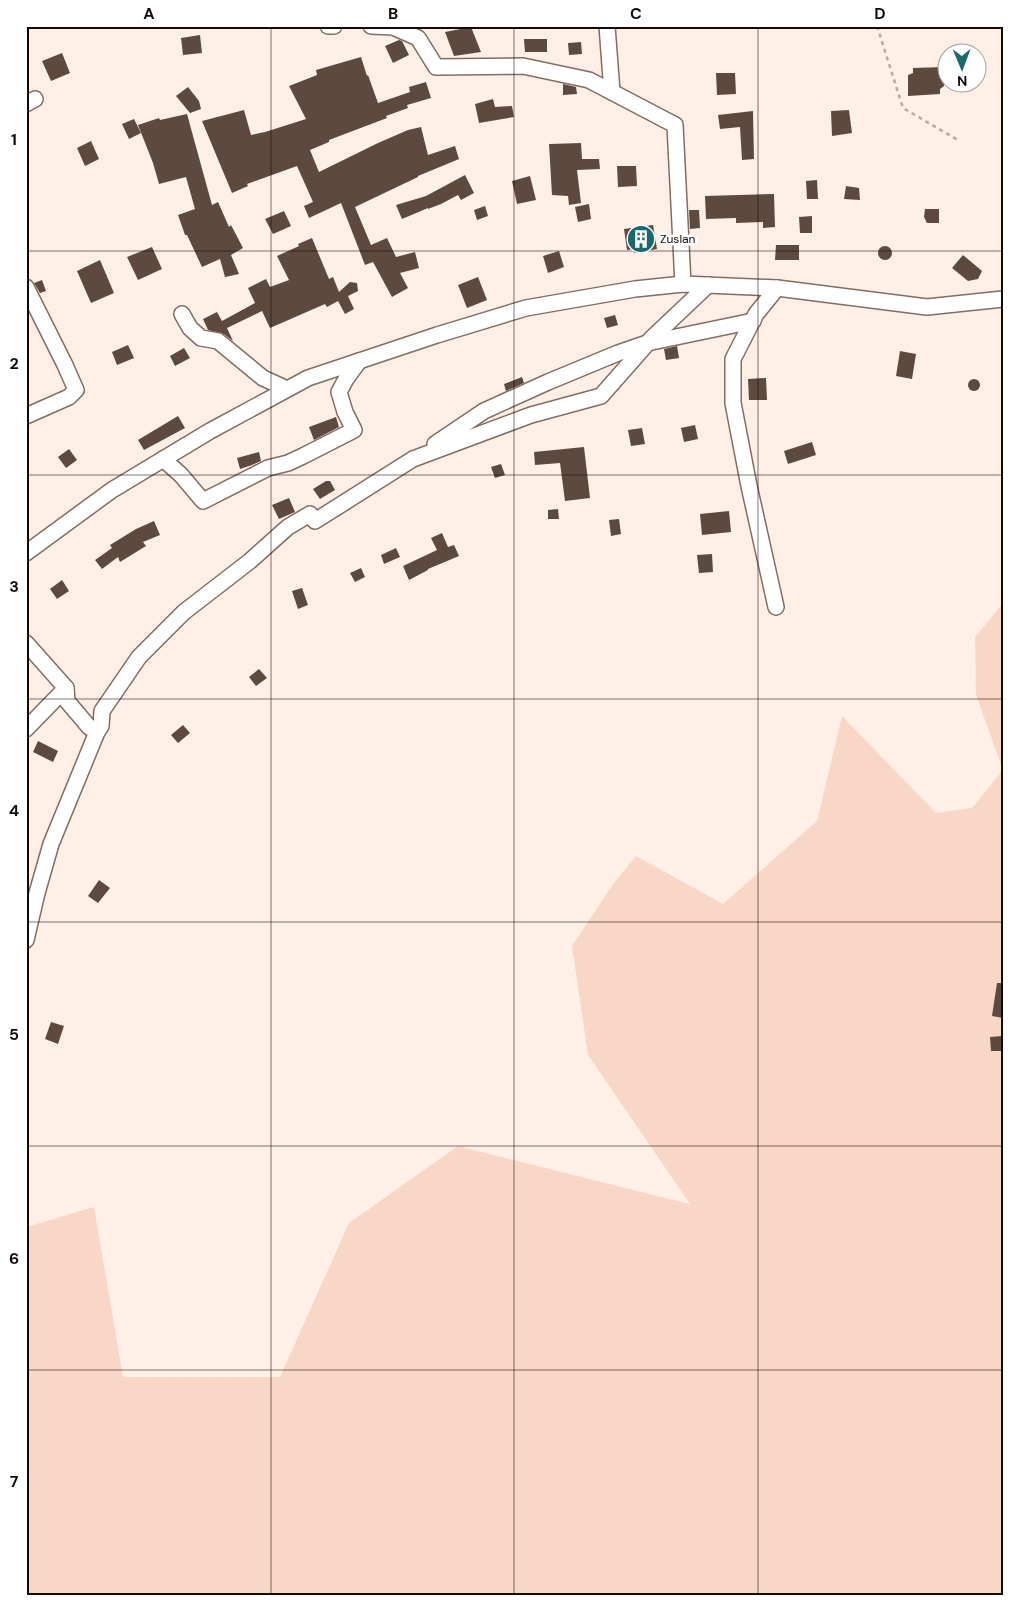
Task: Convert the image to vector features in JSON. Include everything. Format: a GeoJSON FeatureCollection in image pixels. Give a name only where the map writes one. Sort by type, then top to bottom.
{"type":"FeatureCollection","features":[{"type":"Feature","properties":{"kind":"street"},"geometry":{"type":"LineString","coordinates":[[328,26],[334,26]]}},
{"type":"Feature","properties":{"kind":"street"},"geometry":{"type":"LineString","coordinates":[[371,26],[392,27],[418,38],[436,67],[523,66],[589,80],[675,125],[683,284]]}},
{"type":"Feature","properties":{"kind":"street"},"geometry":{"type":"LineString","coordinates":[[608,26],[612,92]]}},
{"type":"Feature","properties":{"kind":"street"},"geometry":{"type":"LineString","coordinates":[[26,553],[112,490],[210,431],[308,378],[526,308],[635,289],[683,284],[777,288],[927,307],[1003,299]]}},
{"type":"Feature","properties":{"kind":"street"},"geometry":{"type":"LineString","coordinates":[[413,458],[531,415],[601,396],[647,343],[708,285]]}},
{"type":"Feature","properties":{"kind":"street"},"geometry":{"type":"LineString","coordinates":[[26,287],[66,365],[76,390],[69,397],[26,416]]}},
{"type":"Feature","properties":{"kind":"street"},"geometry":{"type":"LineString","coordinates":[[776,607],[733,403],[734,360],[756,314],[777,288]]}},
{"type":"Feature","properties":{"kind":"street"},"geometry":{"type":"LineString","coordinates":[[182,314],[190,328],[200,338],[218,341],[263,378],[287,390]]}},
{"type":"Feature","properties":{"kind":"street"},"geometry":{"type":"LineString","coordinates":[[26,940],[51,844],[101,726],[102,711],[139,657],[184,612],[250,560],[288,527],[310,514],[316,521],[484,411],[590,364],[647,343],[753,321]]}},
{"type":"Feature","properties":{"kind":"street"},"geometry":{"type":"LineString","coordinates":[[163,459],[181,475],[203,501],[268,468],[288,463],[328,444],[354,430],[345,412],[339,392],[359,361]]}},
{"type":"Feature","properties":{"kind":"street"},"geometry":{"type":"LineString","coordinates":[[26,643],[66,688],[67,701],[89,727],[97,732]]}},
{"type":"Feature","properties":{"kind":"street"},"geometry":{"type":"LineString","coordinates":[[26,729],[66,688]]}},
{"type":"Feature","properties":{"kind":"path"},"geometry":{"type":"LineString","coordinates":[[877,26],[903,108],[958,140]]}},
{"type":"Feature","properties":{"kind":"shaded area"},"geometry":{"type":"Polygon","coordinates":[[[1003,603],[1003,770],[976,695],[975,637],[1003,603]]]}},
{"type":"Feature","properties":{"kind":"shaded area"},"geometry":{"type":"Polygon","coordinates":[[[842,716],[936,813],[972,808],[1003,770],[1003,1595],[26,1595],[26,1227],[94,1207],[123,1377],[280,1377],[349,1223],[458,1146],[690,1204],[588,1055],[572,946],[613,884],[636,856],[723,904],[817,821],[842,716]]]}},
{"type":"Feature","properties":{"kind":"building"},"geometry":{"type":"Polygon","coordinates":[[[471,27],[481,52],[454,56],[445,32],[471,27]]]}},
{"type":"Feature","properties":{"kind":"building"},"geometry":{"type":"Polygon","coordinates":[[[200,35],[202,53],[183,55],[181,38],[200,35]]]}},
{"type":"Feature","properties":{"kind":"building"},"geometry":{"type":"Polygon","coordinates":[[[524,39],[547,39],[547,52],[525,52],[524,39]]]}},
{"type":"Feature","properties":{"kind":"building"},"geometry":{"type":"Polygon","coordinates":[[[399,40],[402,41],[409,55],[393,63],[385,46],[399,40]]]}},
{"type":"Feature","properties":{"kind":"building"},"geometry":{"type":"Polygon","coordinates":[[[581,42],[582,54],[569,55],[568,43],[581,42]]]}},
{"type":"Feature","properties":{"kind":"building"},"geometry":{"type":"Polygon","coordinates":[[[62,53],[70,73],[51,81],[42,61],[62,53]]]}},
{"type":"Feature","properties":{"kind":"building"},"geometry":{"type":"Polygon","coordinates":[[[361,57],[378,103],[410,92],[409,87],[426,82],[431,98],[407,105],[408,108],[386,116],[387,118],[329,140],[329,142],[310,150],[319,172],[378,143],[408,130],[421,127],[428,155],[455,146],[459,159],[418,176],[355,207],[371,245],[387,238],[396,257],[415,252],[419,268],[400,273],[408,288],[392,297],[373,262],[365,265],[341,203],[309,218],[304,206],[313,202],[297,166],[247,184],[248,186],[232,193],[202,121],[244,110],[251,135],[306,119],[289,86],[317,75],[316,70],[361,57]]]}},
{"type":"Feature","properties":{"kind":"building"},"geometry":{"type":"Polygon","coordinates":[[[936,67],[936,92],[940,92],[940,94],[908,96],[908,75],[913,73],[913,68],[936,67]]]}},
{"type":"Feature","properties":{"kind":"building"},"geometry":{"type":"Polygon","coordinates":[[[716,73],[735,73],[736,94],[717,95],[716,73]]]}},
{"type":"Feature","properties":{"kind":"building"},"geometry":{"type":"Polygon","coordinates":[[[563,84],[576,87],[577,94],[563,95],[563,84]]]}},
{"type":"Feature","properties":{"kind":"building"},"geometry":{"type":"Polygon","coordinates":[[[188,87],[199,101],[201,109],[190,113],[176,96],[188,87]]]}},
{"type":"Feature","properties":{"kind":"building"},"geometry":{"type":"Polygon","coordinates":[[[493,99],[495,107],[512,106],[514,117],[479,123],[475,104],[493,99]]]}},
{"type":"Feature","properties":{"kind":"building"},"geometry":{"type":"Polygon","coordinates":[[[849,110],[852,133],[832,136],[831,111],[849,110]]]}},
{"type":"Feature","properties":{"kind":"building"},"geometry":{"type":"Polygon","coordinates":[[[753,111],[754,159],[742,160],[740,127],[720,129],[718,115],[753,111]]]}},
{"type":"Feature","properties":{"kind":"building"},"geometry":{"type":"Polygon","coordinates":[[[187,114],[212,205],[218,202],[229,227],[231,225],[243,248],[231,255],[239,274],[225,277],[220,259],[202,267],[187,235],[185,235],[178,215],[195,209],[186,177],[159,184],[138,125],[159,118],[160,120],[187,114]]]}},
{"type":"Feature","properties":{"kind":"building"},"geometry":{"type":"Polygon","coordinates":[[[134,119],[141,133],[129,139],[122,124],[134,119]]]}},
{"type":"Feature","properties":{"kind":"building"},"geometry":{"type":"Polygon","coordinates":[[[91,141],[99,159],[85,166],[77,148],[91,141]]]}},
{"type":"Feature","properties":{"kind":"building"},"geometry":{"type":"Polygon","coordinates":[[[581,143],[582,159],[599,159],[600,169],[577,170],[581,203],[569,205],[568,196],[552,195],[549,144],[581,143]]]}},
{"type":"Feature","properties":{"kind":"building"},"geometry":{"type":"Polygon","coordinates":[[[617,166],[636,166],[637,186],[618,187],[617,166]]]}},
{"type":"Feature","properties":{"kind":"building"},"geometry":{"type":"Polygon","coordinates":[[[465,175],[474,193],[461,200],[458,195],[441,204],[402,219],[396,205],[426,196],[465,175]]]}},
{"type":"Feature","properties":{"kind":"building"},"geometry":{"type":"Polygon","coordinates":[[[530,176],[536,200],[517,204],[512,181],[530,176]]]}},
{"type":"Feature","properties":{"kind":"building"},"geometry":{"type":"Polygon","coordinates":[[[817,180],[818,199],[807,199],[806,181],[817,180]]]}},
{"type":"Feature","properties":{"kind":"building"},"geometry":{"type":"Polygon","coordinates":[[[846,186],[859,188],[860,200],[844,199],[846,186]]]}},
{"type":"Feature","properties":{"kind":"building"},"geometry":{"type":"Polygon","coordinates":[[[774,194],[775,227],[763,228],[763,222],[736,223],[736,218],[706,219],[705,196],[774,194]]]}},
{"type":"Feature","properties":{"kind":"building"},"geometry":{"type":"Polygon","coordinates":[[[589,204],[591,219],[578,222],[575,207],[589,204]]]}},
{"type":"Feature","properties":{"kind":"building"},"geometry":{"type":"Polygon","coordinates":[[[485,206],[488,216],[477,220],[474,210],[485,206]]]}},
{"type":"Feature","properties":{"kind":"building"},"geometry":{"type":"Polygon","coordinates":[[[925,209],[939,209],[939,223],[927,223],[924,217],[925,209]]]}},
{"type":"Feature","properties":{"kind":"building"},"geometry":{"type":"Polygon","coordinates":[[[689,210],[699,210],[700,228],[690,229],[689,210]]]}},
{"type":"Feature","properties":{"kind":"building"},"geometry":{"type":"Polygon","coordinates":[[[284,211],[291,226],[273,234],[265,219],[284,211]]]}},
{"type":"Feature","properties":{"kind":"building"},"geometry":{"type":"Polygon","coordinates":[[[812,216],[812,233],[800,233],[799,217],[812,216]]]}},
{"type":"Feature","properties":{"kind":"building","name":"Zuslan"},"geometry":{"type":"Polygon","coordinates":[[[653,225],[657,249],[634,253],[634,249],[627,250],[624,229],[653,225]]]}},
{"type":"Feature","properties":{"kind":"building"},"geometry":{"type":"Polygon","coordinates":[[[312,238],[329,279],[333,277],[339,292],[350,282],[357,283],[358,291],[348,296],[354,309],[345,314],[338,301],[327,307],[325,304],[270,328],[262,311],[227,328],[233,341],[224,334],[208,330],[203,319],[217,312],[222,321],[255,303],[248,288],[266,279],[270,287],[289,280],[277,256],[312,238]]]}},
{"type":"Feature","properties":{"kind":"building"},"geometry":{"type":"Polygon","coordinates":[[[776,245],[799,245],[799,260],[775,260],[776,245]]]}},
{"type":"Feature","properties":{"kind":"building"},"geometry":{"type":"Polygon","coordinates":[[[882,246],[888,246],[892,253],[888,260],[882,260],[878,256],[878,250],[882,246]]]}},
{"type":"Feature","properties":{"kind":"building"},"geometry":{"type":"Polygon","coordinates":[[[152,247],[162,269],[138,280],[127,257],[152,247]]]}},
{"type":"Feature","properties":{"kind":"building"},"geometry":{"type":"Polygon","coordinates":[[[559,251],[564,267],[548,273],[543,256],[559,251]]]}},
{"type":"Feature","properties":{"kind":"building"},"geometry":{"type":"Polygon","coordinates":[[[963,255],[982,271],[978,279],[968,281],[952,268],[963,255]]]}},
{"type":"Feature","properties":{"kind":"building"},"geometry":{"type":"Polygon","coordinates":[[[100,260],[114,293],[91,303],[77,271],[100,260]]]}},
{"type":"Feature","properties":{"kind":"building"},"geometry":{"type":"Polygon","coordinates":[[[478,277],[487,300],[467,308],[458,285],[478,277]]]}},
{"type":"Feature","properties":{"kind":"building"},"geometry":{"type":"Polygon","coordinates":[[[42,280],[46,291],[40,293],[34,283],[42,280]]]}},
{"type":"Feature","properties":{"kind":"building"},"geometry":{"type":"Polygon","coordinates":[[[615,315],[618,325],[607,328],[604,318],[615,315]]]}},
{"type":"Feature","properties":{"kind":"building"},"geometry":{"type":"Polygon","coordinates":[[[128,345],[134,358],[117,365],[112,352],[128,345]]]}},
{"type":"Feature","properties":{"kind":"building"},"geometry":{"type":"Polygon","coordinates":[[[677,346],[679,358],[666,360],[664,349],[677,346]]]}},
{"type":"Feature","properties":{"kind":"building"},"geometry":{"type":"Polygon","coordinates":[[[184,348],[190,358],[175,366],[170,356],[184,348]]]}},
{"type":"Feature","properties":{"kind":"building"},"geometry":{"type":"Polygon","coordinates":[[[900,351],[916,354],[912,379],[896,376],[900,351]]]}},
{"type":"Feature","properties":{"kind":"building"},"geometry":{"type":"Polygon","coordinates":[[[522,377],[524,383],[506,391],[504,384],[522,377]]]}},
{"type":"Feature","properties":{"kind":"building"},"geometry":{"type":"Polygon","coordinates":[[[766,378],[767,400],[749,400],[748,379],[766,378]]]}},
{"type":"Feature","properties":{"kind":"building"},"geometry":{"type":"Polygon","coordinates":[[[972,379],[976,379],[980,385],[976,391],[972,391],[968,387],[968,383],[972,379]]]}},
{"type":"Feature","properties":{"kind":"building"},"geometry":{"type":"Polygon","coordinates":[[[178,416],[185,428],[144,450],[138,440],[178,416]]]}},
{"type":"Feature","properties":{"kind":"building"},"geometry":{"type":"Polygon","coordinates":[[[336,417],[339,427],[314,440],[309,427],[336,417]]]}},
{"type":"Feature","properties":{"kind":"building"},"geometry":{"type":"Polygon","coordinates":[[[695,425],[698,439],[684,442],[681,428],[695,425]]]}},
{"type":"Feature","properties":{"kind":"building"},"geometry":{"type":"Polygon","coordinates":[[[642,428],[645,444],[631,446],[628,430],[642,428]]]}},
{"type":"Feature","properties":{"kind":"building"},"geometry":{"type":"Polygon","coordinates":[[[812,442],[816,455],[788,464],[784,451],[812,442]]]}},
{"type":"Feature","properties":{"kind":"building"},"geometry":{"type":"Polygon","coordinates":[[[584,447],[590,498],[565,501],[560,463],[535,465],[534,452],[584,447]]]}},
{"type":"Feature","properties":{"kind":"building"},"geometry":{"type":"Polygon","coordinates":[[[69,449],[77,460],[66,468],[58,457],[69,449]]]}},
{"type":"Feature","properties":{"kind":"building"},"geometry":{"type":"Polygon","coordinates":[[[259,452],[261,461],[240,469],[237,458],[259,452]]]}},
{"type":"Feature","properties":{"kind":"building"},"geometry":{"type":"Polygon","coordinates":[[[501,464],[505,475],[495,478],[491,467],[501,464]]]}},
{"type":"Feature","properties":{"kind":"building"},"geometry":{"type":"Polygon","coordinates":[[[326,481],[330,481],[335,490],[320,499],[313,489],[326,481]]]}},
{"type":"Feature","properties":{"kind":"building"},"geometry":{"type":"Polygon","coordinates":[[[289,498],[295,512],[279,519],[272,505],[289,498]]]}},
{"type":"Feature","properties":{"kind":"building"},"geometry":{"type":"Polygon","coordinates":[[[558,509],[559,519],[548,519],[548,510],[558,509]]]}},
{"type":"Feature","properties":{"kind":"building"},"geometry":{"type":"Polygon","coordinates":[[[729,511],[731,532],[702,535],[700,514],[729,511]]]}},
{"type":"Feature","properties":{"kind":"building"},"geometry":{"type":"Polygon","coordinates":[[[619,519],[621,534],[611,536],[609,520],[619,519]]]}},
{"type":"Feature","properties":{"kind":"building"},"geometry":{"type":"Polygon","coordinates":[[[154,521],[160,535],[143,542],[146,546],[120,562],[118,557],[102,569],[95,560],[112,548],[110,545],[136,529],[154,521]]]}},
{"type":"Feature","properties":{"kind":"building"},"geometry":{"type":"Polygon","coordinates":[[[442,533],[448,547],[454,545],[459,556],[428,569],[409,580],[403,566],[437,550],[431,538],[442,533]]]}},
{"type":"Feature","properties":{"kind":"building"},"geometry":{"type":"Polygon","coordinates":[[[396,548],[400,557],[384,564],[381,555],[396,548]]]}},
{"type":"Feature","properties":{"kind":"building"},"geometry":{"type":"Polygon","coordinates":[[[712,554],[713,572],[699,573],[697,555],[712,554]]]}},
{"type":"Feature","properties":{"kind":"building"},"geometry":{"type":"Polygon","coordinates":[[[361,568],[365,577],[355,582],[350,573],[361,568]]]}},
{"type":"Feature","properties":{"kind":"building"},"geometry":{"type":"Polygon","coordinates":[[[62,580],[69,591],[57,599],[50,589],[62,580]]]}},
{"type":"Feature","properties":{"kind":"building"},"geometry":{"type":"Polygon","coordinates":[[[302,588],[308,605],[298,609],[292,591],[302,588]]]}},
{"type":"Feature","properties":{"kind":"building"},"geometry":{"type":"Polygon","coordinates":[[[259,669],[267,678],[256,686],[249,677],[259,669]]]}},
{"type":"Feature","properties":{"kind":"building"},"geometry":{"type":"Polygon","coordinates":[[[183,725],[190,733],[178,743],[171,735],[183,725]]]}},
{"type":"Feature","properties":{"kind":"building"},"geometry":{"type":"Polygon","coordinates":[[[38,741],[58,751],[53,762],[33,752],[38,741]]]}},
{"type":"Feature","properties":{"kind":"building"},"geometry":{"type":"Polygon","coordinates":[[[99,880],[110,888],[98,903],[88,896],[99,880]]]}},
{"type":"Feature","properties":{"kind":"building"},"geometry":{"type":"Polygon","coordinates":[[[997,983],[1003,983],[1003,1018],[992,1016],[997,983]]]}},
{"type":"Feature","properties":{"kind":"building"},"geometry":{"type":"Polygon","coordinates":[[[51,1022],[64,1026],[58,1044],[45,1039],[51,1022]]]}},
{"type":"Feature","properties":{"kind":"building"},"geometry":{"type":"Polygon","coordinates":[[[1003,1036],[1003,1051],[991,1051],[990,1037],[1003,1036]]]}},
{"type":"Feature","properties":{"kind":"place","name":"Zuslan"},"geometry":{"type":"Point","coordinates":[641,239]}}]}
